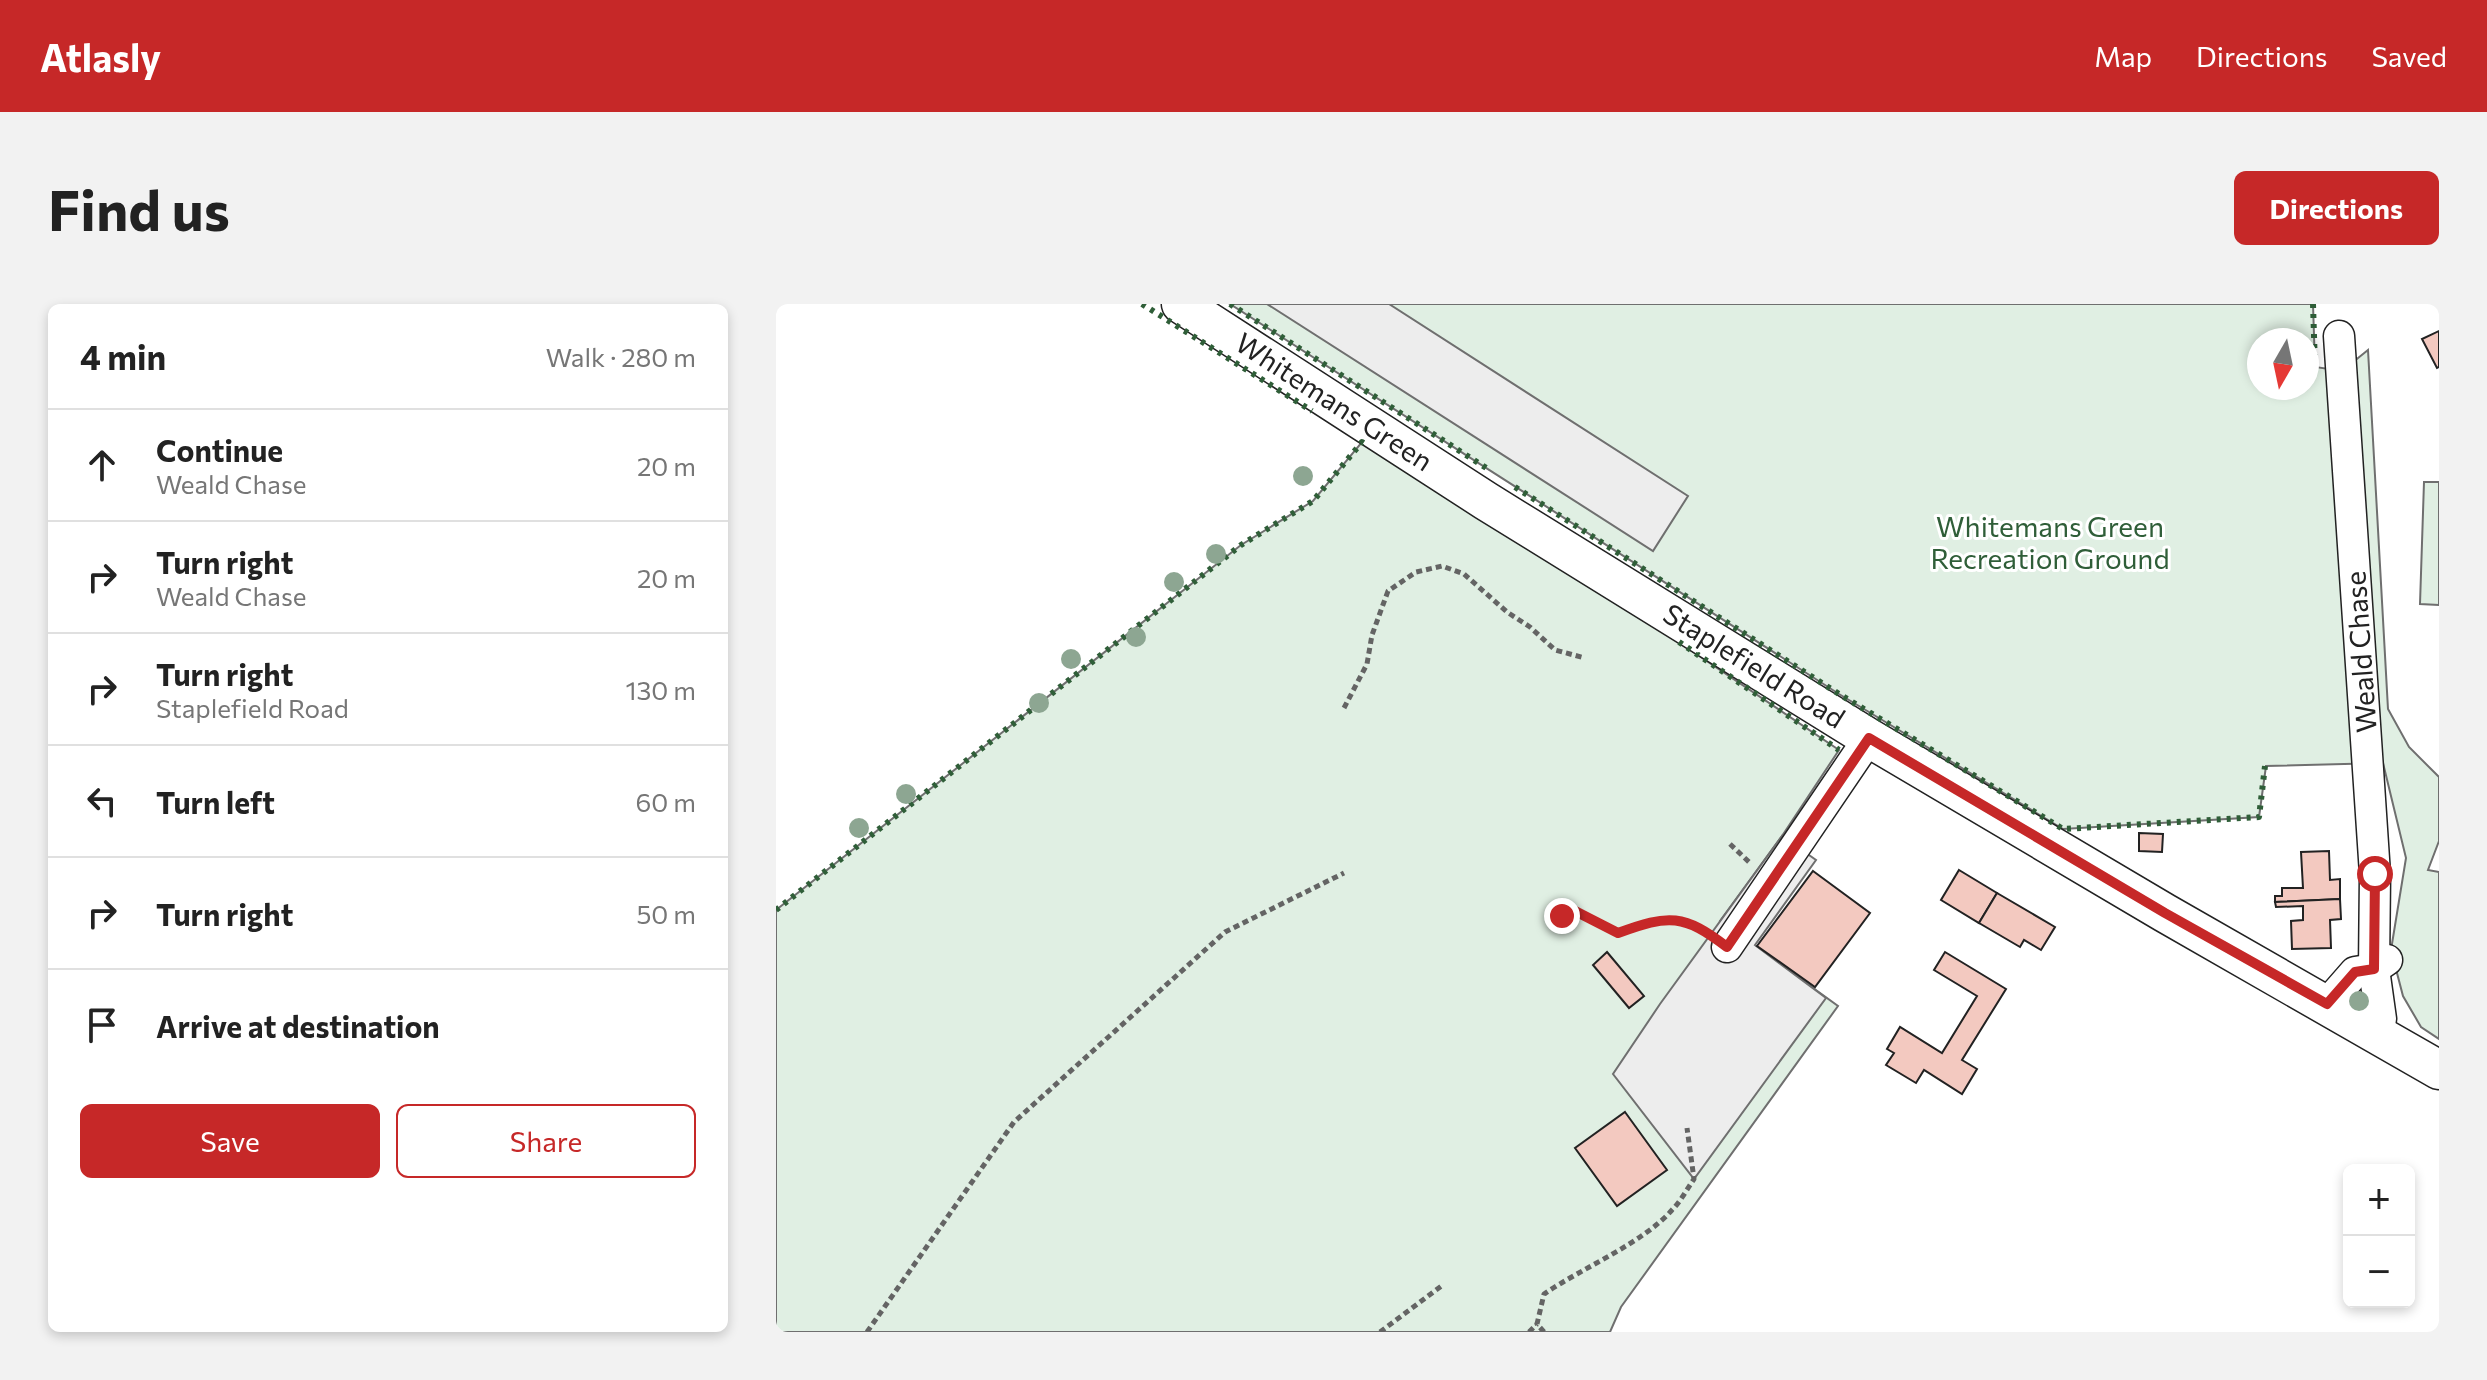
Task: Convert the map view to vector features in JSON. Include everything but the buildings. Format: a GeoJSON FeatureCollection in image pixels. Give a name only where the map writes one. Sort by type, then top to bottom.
{"type":"FeatureCollection","features":[{"type":"Feature","properties":{"kind":"main road","name":"Whitemans Green"},"geometry":{"type":"LineString","coordinates":[[1181,304],[1486,501]]}},
{"type":"Feature","properties":{"kind":"main road","name":"Staplefield Road"},"geometry":{"type":"LineString","coordinates":[[1486,501],[1869,738],[2439,1070]]}},
{"type":"Feature","properties":{"kind":"lane","name":"Weald Chase"},"geometry":{"type":"LineString","coordinates":[[2339,336],[2380,964],[2381,1019],[2374,1031]]}},
{"type":"Feature","properties":{"kind":"lane"},"geometry":{"type":"LineString","coordinates":[[1727,947],[1869,738]]}},
{"type":"Feature","properties":{"kind":"lane"},"geometry":{"type":"LineString","coordinates":[[2327,1004],[2355,972],[2380,964]]}},
{"type":"Feature","properties":{"kind":"path"},"geometry":{"type":"LineString","coordinates":[[1344,708],[1367,664],[1372,635],[1388,591],[1416,572],[1442,566],[1464,574],[1555,650],[1585,658]]}},
{"type":"Feature","properties":{"kind":"path"},"geometry":{"type":"LineString","coordinates":[[867,1332],[1014,1122],[1225,932],[1344,873]]}},
{"type":"Feature","properties":{"kind":"path"},"geometry":{"type":"LineString","coordinates":[[1562,916],[1573,910],[1618,933],[1672,919],[1699,925],[1727,947]]}},
{"type":"Feature","properties":{"kind":"path"},"geometry":{"type":"LineString","coordinates":[[1529,1332],[1537,1324],[1544,1294],[1633,1241],[1672,1211],[1694,1179],[1687,1128]]}},
{"type":"Feature","properties":{"kind":"path"},"geometry":{"type":"LineString","coordinates":[[1380,1332],[1444,1284]]}},
{"type":"Feature","properties":{"kind":"path"},"geometry":{"type":"LineString","coordinates":[[1537,1324],[1544,1332]]}},
{"type":"Feature","properties":{"kind":"green space","name":"Whitemans Green Recreation Ground"},"geometry":{"type":"Polygon","coordinates":[[[1230,304],[2313,304],[2314,328],[2247,328],[2247,400],[2319,400],[2319,368],[2342,371],[2368,350],[2388,709],[2409,747],[2439,777],[2439,841],[2428,870],[2439,872],[2439,1039],[2421,1027],[2403,996],[2391,950],[2406,858],[2383,763],[2266,766],[2259,817],[2063,829],[1839,694],[1230,304]]]}},
{"type":"Feature","properties":{"kind":"green space"},"geometry":{"type":"Polygon","coordinates":[[[1362,442],[1619,602],[1839,750],[1720,921],[1838,1006],[1621,1307],[1610,1332],[776,1332],[776,910],[1241,545],[1313,501],[1362,442]]]}},
{"type":"Feature","properties":{"kind":"green space"},"geometry":{"type":"Polygon","coordinates":[[[2424,482],[2439,482],[2439,605],[2420,604],[2424,482]]]}},
{"type":"Feature","properties":{"kind":"shaded area"},"geometry":{"type":"Polygon","coordinates":[[[1267,304],[1389,304],[1688,496],[1653,551],[1267,304]]]}},
{"type":"Feature","properties":{"kind":"shaded area"},"geometry":{"type":"Polygon","coordinates":[[[1782,836],[1816,860],[1755,945],[1826,998],[1694,1179],[1613,1074],[1782,836]]]}},
{"type":"Feature","properties":{"kind":"hedge"},"geometry":{"type":"LineString","coordinates":[[1142,304],[1312,411]]}},
{"type":"Feature","properties":{"kind":"hedge"},"geometry":{"type":"LineString","coordinates":[[1230,304],[1491,471]]}},
{"type":"Feature","properties":{"kind":"hedge"},"geometry":{"type":"LineString","coordinates":[[2313,304],[2314,328]]}},
{"type":"Feature","properties":{"kind":"hedge"},"geometry":{"type":"LineString","coordinates":[[776,910],[1241,545],[1313,501],[1362,442],[1365,444]]}},
{"type":"Feature","properties":{"kind":"hedge"},"geometry":{"type":"LineString","coordinates":[[1515,487],[1839,694],[2063,829],[2259,817],[2265,766]]}},
{"type":"Feature","properties":{"kind":"hedge"},"geometry":{"type":"LineString","coordinates":[[1679,642],[1839,750]]}},
{"type":"Feature","properties":{"kind":"route"},"geometry":{"type":"LineString","coordinates":[[1562,916],[1573,910],[1618,933],[1672,919],[1699,925],[1727,947],[1869,738],[2165,913],[2327,1004],[2355,972],[2374,969],[2375,874]]}}]}
